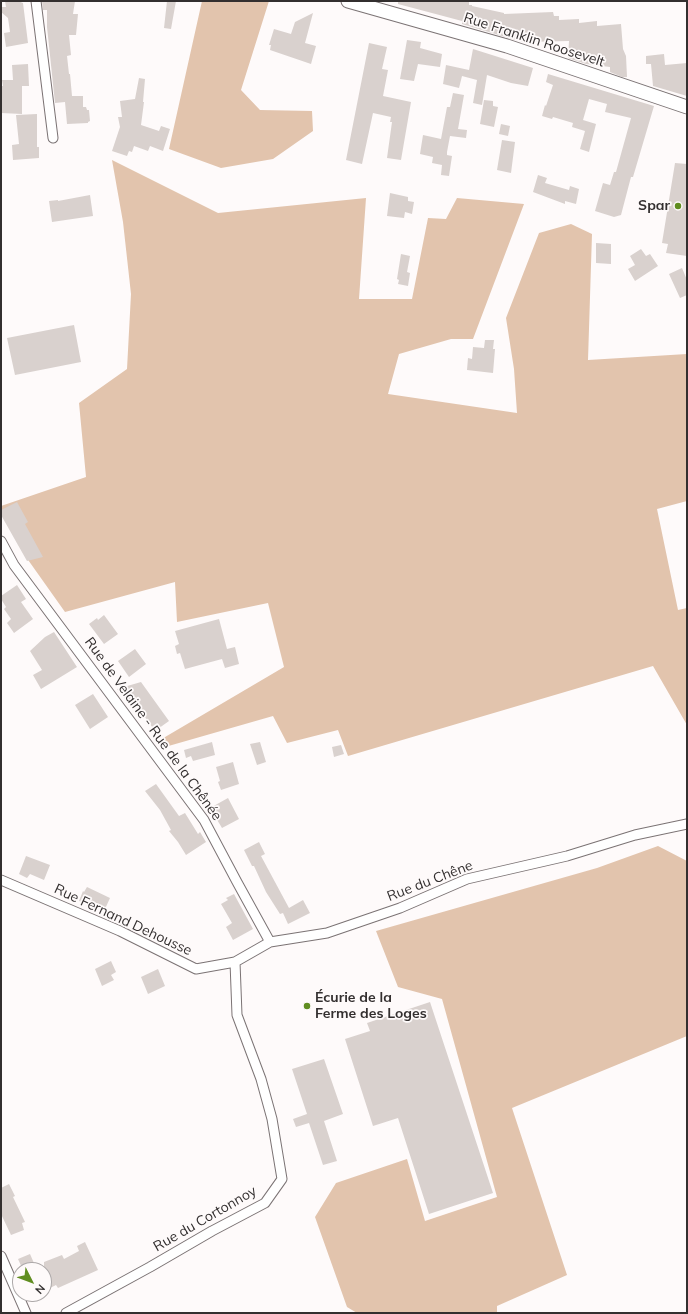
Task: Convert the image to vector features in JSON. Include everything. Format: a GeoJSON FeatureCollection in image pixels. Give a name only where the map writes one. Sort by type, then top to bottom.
{"type":"FeatureCollection","features":[{"type":"Feature","properties":{"kind":"main road","name":"Rue Franklin Roosevelt"},"geometry":{"type":"LineString","coordinates":[[348,1],[507,46],[687,107]]}},
{"type":"Feature","properties":{"kind":"street"},"geometry":{"type":"LineString","coordinates":[[36,1],[53,138]]}},
{"type":"Feature","properties":{"kind":"street","name":"Rue de Velaine - Rue de la Chênée"},"geometry":{"type":"LineString","coordinates":[[1,541],[14,564],[204,820],[270,942]]}},
{"type":"Feature","properties":{"kind":"street","name":"Rue du Chêne"},"geometry":{"type":"LineString","coordinates":[[235,962],[270,942],[328,933],[400,908],[467,879],[567,856],[635,835],[687,824]]}},
{"type":"Feature","properties":{"kind":"street","name":"Rue Fernand Dehousse"},"geometry":{"type":"LineString","coordinates":[[1,880],[120,931],[196,969],[235,962]]}},
{"type":"Feature","properties":{"kind":"street","name":"Rue du Cortonnoy"},"geometry":{"type":"LineString","coordinates":[[66,1313],[265,1202],[282,1179],[272,1119],[261,1079],[237,1015],[235,962]]}},
{"type":"Feature","properties":{"kind":"street"},"geometry":{"type":"LineString","coordinates":[[1,1256],[26,1313]]}},
{"type":"Feature","properties":{"kind":"shaded area"},"geometry":{"type":"Polygon","coordinates":[[[202,1],[269,1],[241,90],[260,110],[312,111],[313,131],[273,159],[221,168],[169,149],[202,1]]]}},
{"type":"Feature","properties":{"kind":"shaded area"},"geometry":{"type":"Polygon","coordinates":[[[112,160],[218,213],[366,198],[359,299],[412,299],[428,218],[446,219],[457,198],[524,204],[473,339],[451,339],[399,354],[388,394],[517,413],[514,369],[506,318],[539,233],[571,224],[592,234],[588,360],[687,354],[687,501],[657,509],[678,610],[687,608],[687,725],[653,666],[348,756],[338,730],[287,743],[273,716],[165,747],[160,740],[284,667],[268,603],[177,622],[175,582],[65,612],[26,557],[1,509],[1,506],[86,477],[79,403],[127,369],[131,294],[123,222],[112,160]]]}},
{"type":"Feature","properties":{"kind":"shaded area"},"geometry":{"type":"Polygon","coordinates":[[[658,846],[687,861],[687,1036],[512,1108],[567,1275],[497,1306],[497,1313],[357,1313],[347,1307],[315,1217],[336,1183],[407,1159],[425,1221],[497,1197],[442,999],[398,987],[376,931],[597,868],[658,846]]]}},
{"type":"Feature","properties":{"kind":"building"},"geometry":{"type":"Polygon","coordinates":[[[5,1],[18,1],[23,3],[28,43],[6,47],[4,33],[10,32],[8,18],[1,12],[1,7],[6,7],[5,1]]]}},
{"type":"Feature","properties":{"kind":"building"},"geometry":{"type":"Polygon","coordinates":[[[42,1],[75,1],[73,14],[78,14],[76,35],[69,35],[71,55],[67,56],[72,96],[83,96],[83,107],[86,107],[87,110],[89,110],[90,121],[88,123],[67,124],[65,102],[55,103],[47,27],[47,10],[43,10],[42,1]]]}},
{"type":"Feature","properties":{"kind":"building"},"geometry":{"type":"Polygon","coordinates":[[[167,1],[176,1],[171,29],[164,28],[167,1]]]}},
{"type":"Feature","properties":{"kind":"building"},"geometry":{"type":"Polygon","coordinates":[[[398,1],[469,1],[469,5],[504,14],[553,12],[554,16],[559,16],[559,20],[579,19],[579,23],[597,21],[597,26],[621,24],[623,49],[626,56],[627,77],[622,77],[610,72],[610,67],[586,64],[568,58],[569,41],[524,42],[462,24],[462,21],[398,4],[398,1]]]}},
{"type":"Feature","properties":{"kind":"building"},"geometry":{"type":"Polygon","coordinates":[[[313,13],[305,43],[316,46],[311,64],[270,50],[271,45],[269,45],[274,29],[291,34],[295,22],[313,13]]]}},
{"type":"Feature","properties":{"kind":"building"},"geometry":{"type":"Polygon","coordinates":[[[407,40],[421,42],[420,48],[442,54],[440,67],[418,64],[414,81],[400,79],[407,40]]]}},
{"type":"Feature","properties":{"kind":"building"},"geometry":{"type":"Polygon","coordinates":[[[369,43],[387,47],[382,69],[388,70],[383,96],[411,102],[401,160],[387,158],[392,122],[390,122],[391,117],[373,113],[362,164],[346,160],[369,43]]]}},
{"type":"Feature","properties":{"kind":"building"},"geometry":{"type":"Polygon","coordinates":[[[473,49],[533,68],[528,86],[511,83],[487,75],[482,105],[473,103],[477,80],[462,76],[459,88],[443,84],[446,65],[469,70],[473,49]]]}},
{"type":"Feature","properties":{"kind":"building"},"geometry":{"type":"Polygon","coordinates":[[[664,54],[665,65],[687,63],[687,96],[653,86],[651,64],[646,64],[646,56],[664,54]]]}},
{"type":"Feature","properties":{"kind":"building"},"geometry":{"type":"Polygon","coordinates":[[[28,64],[29,86],[22,86],[22,114],[1,113],[2,80],[13,80],[12,65],[28,64]]]}},
{"type":"Feature","properties":{"kind":"building"},"geometry":{"type":"Polygon","coordinates":[[[548,74],[654,106],[633,177],[631,177],[621,215],[614,217],[595,211],[603,183],[610,185],[614,172],[616,172],[631,118],[605,112],[607,104],[589,99],[583,120],[596,124],[589,152],[580,149],[585,131],[572,127],[573,123],[553,117],[552,119],[542,116],[553,85],[546,82],[548,74]]]}},
{"type":"Feature","properties":{"kind":"building"},"geometry":{"type":"Polygon","coordinates":[[[139,78],[145,79],[141,125],[159,131],[161,126],[170,129],[163,151],[150,146],[148,151],[134,146],[132,152],[129,151],[127,156],[112,151],[120,127],[118,117],[122,117],[120,101],[135,99],[139,78]]]}},
{"type":"Feature","properties":{"kind":"building"},"geometry":{"type":"Polygon","coordinates":[[[453,93],[464,95],[458,129],[467,130],[466,138],[450,136],[447,152],[447,155],[452,156],[449,176],[441,175],[442,165],[432,163],[433,157],[420,154],[423,135],[441,139],[447,107],[450,107],[453,93]]]}},
{"type":"Feature","properties":{"kind":"building"},"geometry":{"type":"Polygon","coordinates":[[[484,100],[493,101],[493,106],[498,107],[494,127],[480,124],[484,100]]]}},
{"type":"Feature","properties":{"kind":"building"},"geometry":{"type":"Polygon","coordinates":[[[37,114],[37,147],[39,147],[39,158],[13,160],[12,145],[19,144],[16,115],[37,114]]]}},
{"type":"Feature","properties":{"kind":"building"},"geometry":{"type":"Polygon","coordinates":[[[501,124],[510,126],[508,136],[499,134],[501,124]]]}},
{"type":"Feature","properties":{"kind":"building"},"geometry":{"type":"Polygon","coordinates":[[[502,140],[515,142],[511,173],[497,170],[502,140]]]}},
{"type":"Feature","properties":{"kind":"building","name":"Spar"},"geometry":{"type":"Polygon","coordinates":[[[675,163],[687,164],[687,256],[666,253],[668,244],[662,243],[675,163]]]}},
{"type":"Feature","properties":{"kind":"building"},"geometry":{"type":"Polygon","coordinates":[[[538,175],[547,178],[545,183],[569,190],[570,186],[579,189],[576,204],[565,201],[565,204],[533,192],[538,175]]]}},
{"type":"Feature","properties":{"kind":"building"},"geometry":{"type":"Polygon","coordinates":[[[390,193],[408,197],[408,201],[414,202],[412,214],[405,212],[404,218],[387,216],[390,193]]]}},
{"type":"Feature","properties":{"kind":"building"},"geometry":{"type":"Polygon","coordinates":[[[90,195],[93,216],[52,222],[49,201],[58,201],[90,195]]]}},
{"type":"Feature","properties":{"kind":"building"},"geometry":{"type":"Polygon","coordinates":[[[596,243],[611,244],[611,264],[596,263],[596,243]]]}},
{"type":"Feature","properties":{"kind":"building"},"geometry":{"type":"Polygon","coordinates":[[[641,249],[646,256],[650,254],[658,266],[635,281],[628,269],[635,265],[630,256],[641,249]]]}},
{"type":"Feature","properties":{"kind":"building"},"geometry":{"type":"Polygon","coordinates":[[[401,254],[410,256],[407,272],[410,273],[408,286],[398,284],[399,280],[397,279],[401,254]]]}},
{"type":"Feature","properties":{"kind":"building"},"geometry":{"type":"Polygon","coordinates":[[[682,268],[687,280],[687,295],[680,298],[669,274],[682,268]]]}},
{"type":"Feature","properties":{"kind":"building"},"geometry":{"type":"Polygon","coordinates":[[[74,325],[81,362],[15,375],[7,338],[74,325]]]}},
{"type":"Feature","properties":{"kind":"building"},"geometry":{"type":"Polygon","coordinates":[[[485,340],[494,340],[493,349],[495,349],[493,373],[467,370],[468,358],[472,359],[473,347],[484,348],[485,340]]]}},
{"type":"Feature","properties":{"kind":"building"},"geometry":{"type":"Polygon","coordinates":[[[17,502],[28,522],[25,524],[43,557],[27,561],[1,515],[1,510],[17,502]]]}},
{"type":"Feature","properties":{"kind":"building"},"geometry":{"type":"Polygon","coordinates":[[[17,585],[26,599],[21,602],[33,619],[14,633],[7,623],[11,619],[4,609],[6,607],[1,599],[1,596],[17,585]]]}},
{"type":"Feature","properties":{"kind":"building"},"geometry":{"type":"Polygon","coordinates":[[[104,615],[118,634],[104,644],[89,624],[97,618],[98,620],[104,615]]]}},
{"type":"Feature","properties":{"kind":"building"},"geometry":{"type":"Polygon","coordinates":[[[219,619],[227,649],[235,647],[239,664],[225,668],[222,659],[185,669],[180,653],[177,654],[175,646],[179,644],[175,631],[219,619]]]}},
{"type":"Feature","properties":{"kind":"building"},"geometry":{"type":"Polygon","coordinates":[[[54,632],[77,667],[41,689],[33,675],[42,670],[30,651],[45,637],[54,632]]]}},
{"type":"Feature","properties":{"kind":"building"},"geometry":{"type":"Polygon","coordinates":[[[135,649],[146,664],[129,677],[118,661],[135,649]]]}},
{"type":"Feature","properties":{"kind":"building"},"geometry":{"type":"Polygon","coordinates":[[[141,682],[169,721],[155,731],[137,706],[133,709],[117,689],[141,682]]]}},
{"type":"Feature","properties":{"kind":"building"},"geometry":{"type":"Polygon","coordinates":[[[93,694],[108,717],[90,729],[75,705],[93,694]]]}},
{"type":"Feature","properties":{"kind":"building"},"geometry":{"type":"Polygon","coordinates":[[[212,742],[215,755],[193,761],[191,756],[186,758],[184,750],[212,742]]]}},
{"type":"Feature","properties":{"kind":"building"},"geometry":{"type":"Polygon","coordinates":[[[260,742],[266,762],[257,765],[250,744],[260,742]]]}},
{"type":"Feature","properties":{"kind":"building"},"geometry":{"type":"Polygon","coordinates":[[[341,745],[344,754],[334,757],[332,747],[341,745]]]}},
{"type":"Feature","properties":{"kind":"building"},"geometry":{"type":"Polygon","coordinates":[[[233,762],[239,784],[221,790],[218,782],[220,781],[216,767],[233,762]]]}},
{"type":"Feature","properties":{"kind":"building"},"geometry":{"type":"Polygon","coordinates":[[[156,784],[179,816],[185,813],[198,834],[200,832],[206,842],[186,855],[169,831],[171,830],[160,810],[145,791],[156,784]]]}},
{"type":"Feature","properties":{"kind":"building"},"geometry":{"type":"Polygon","coordinates":[[[228,798],[239,819],[222,828],[210,808],[228,798]]]}},
{"type":"Feature","properties":{"kind":"building"},"geometry":{"type":"Polygon","coordinates":[[[259,842],[265,854],[261,856],[289,908],[303,900],[310,913],[288,924],[283,913],[280,914],[266,892],[254,866],[252,866],[244,850],[259,842]]]}},
{"type":"Feature","properties":{"kind":"building"},"geometry":{"type":"Polygon","coordinates":[[[26,856],[50,865],[44,880],[30,874],[27,878],[19,874],[26,856]]]}},
{"type":"Feature","properties":{"kind":"building"},"geometry":{"type":"Polygon","coordinates":[[[87,887],[110,898],[105,909],[88,902],[87,904],[79,901],[83,891],[84,892],[87,887]]]}},
{"type":"Feature","properties":{"kind":"building"},"geometry":{"type":"Polygon","coordinates":[[[234,894],[253,929],[233,940],[226,927],[232,923],[221,904],[228,900],[226,898],[234,894]]]}},
{"type":"Feature","properties":{"kind":"building"},"geometry":{"type":"Polygon","coordinates":[[[111,961],[116,972],[111,975],[114,980],[102,986],[95,969],[111,961]]]}},
{"type":"Feature","properties":{"kind":"building"},"geometry":{"type":"Polygon","coordinates":[[[158,969],[165,986],[148,994],[141,977],[158,969]]]}},
{"type":"Feature","properties":{"kind":"building"},"geometry":{"type":"Polygon","coordinates":[[[430,1002],[493,1193],[429,1214],[398,1118],[373,1126],[345,1039],[370,1031],[367,1023],[430,1002]]]}},
{"type":"Feature","properties":{"kind":"building"},"geometry":{"type":"Polygon","coordinates":[[[324,1059],[343,1114],[324,1121],[337,1161],[323,1165],[309,1123],[296,1127],[293,1119],[307,1114],[292,1069],[324,1059]]]}},
{"type":"Feature","properties":{"kind":"building"},"geometry":{"type":"Polygon","coordinates":[[[9,1184],[15,1196],[13,1197],[25,1222],[22,1223],[24,1230],[11,1235],[1,1214],[1,1188],[9,1184]]]}},
{"type":"Feature","properties":{"kind":"building"},"geometry":{"type":"Polygon","coordinates":[[[85,1242],[98,1270],[58,1288],[56,1285],[52,1287],[52,1262],[44,1262],[62,1255],[64,1259],[79,1251],[77,1246],[85,1242]]]}},
{"type":"Feature","properties":{"kind":"building"},"geometry":{"type":"Polygon","coordinates":[[[30,1254],[34,1262],[19,1262],[18,1259],[30,1254]]]}},
{"type":"Feature","properties":{"kind":"place","name":"Spar"},"geometry":{"type":"Point","coordinates":[678,206]}},
{"type":"Feature","properties":{"kind":"place","name":"Écurie de la Ferme des Loges"},"geometry":{"type":"Point","coordinates":[307,1006]}}]}
